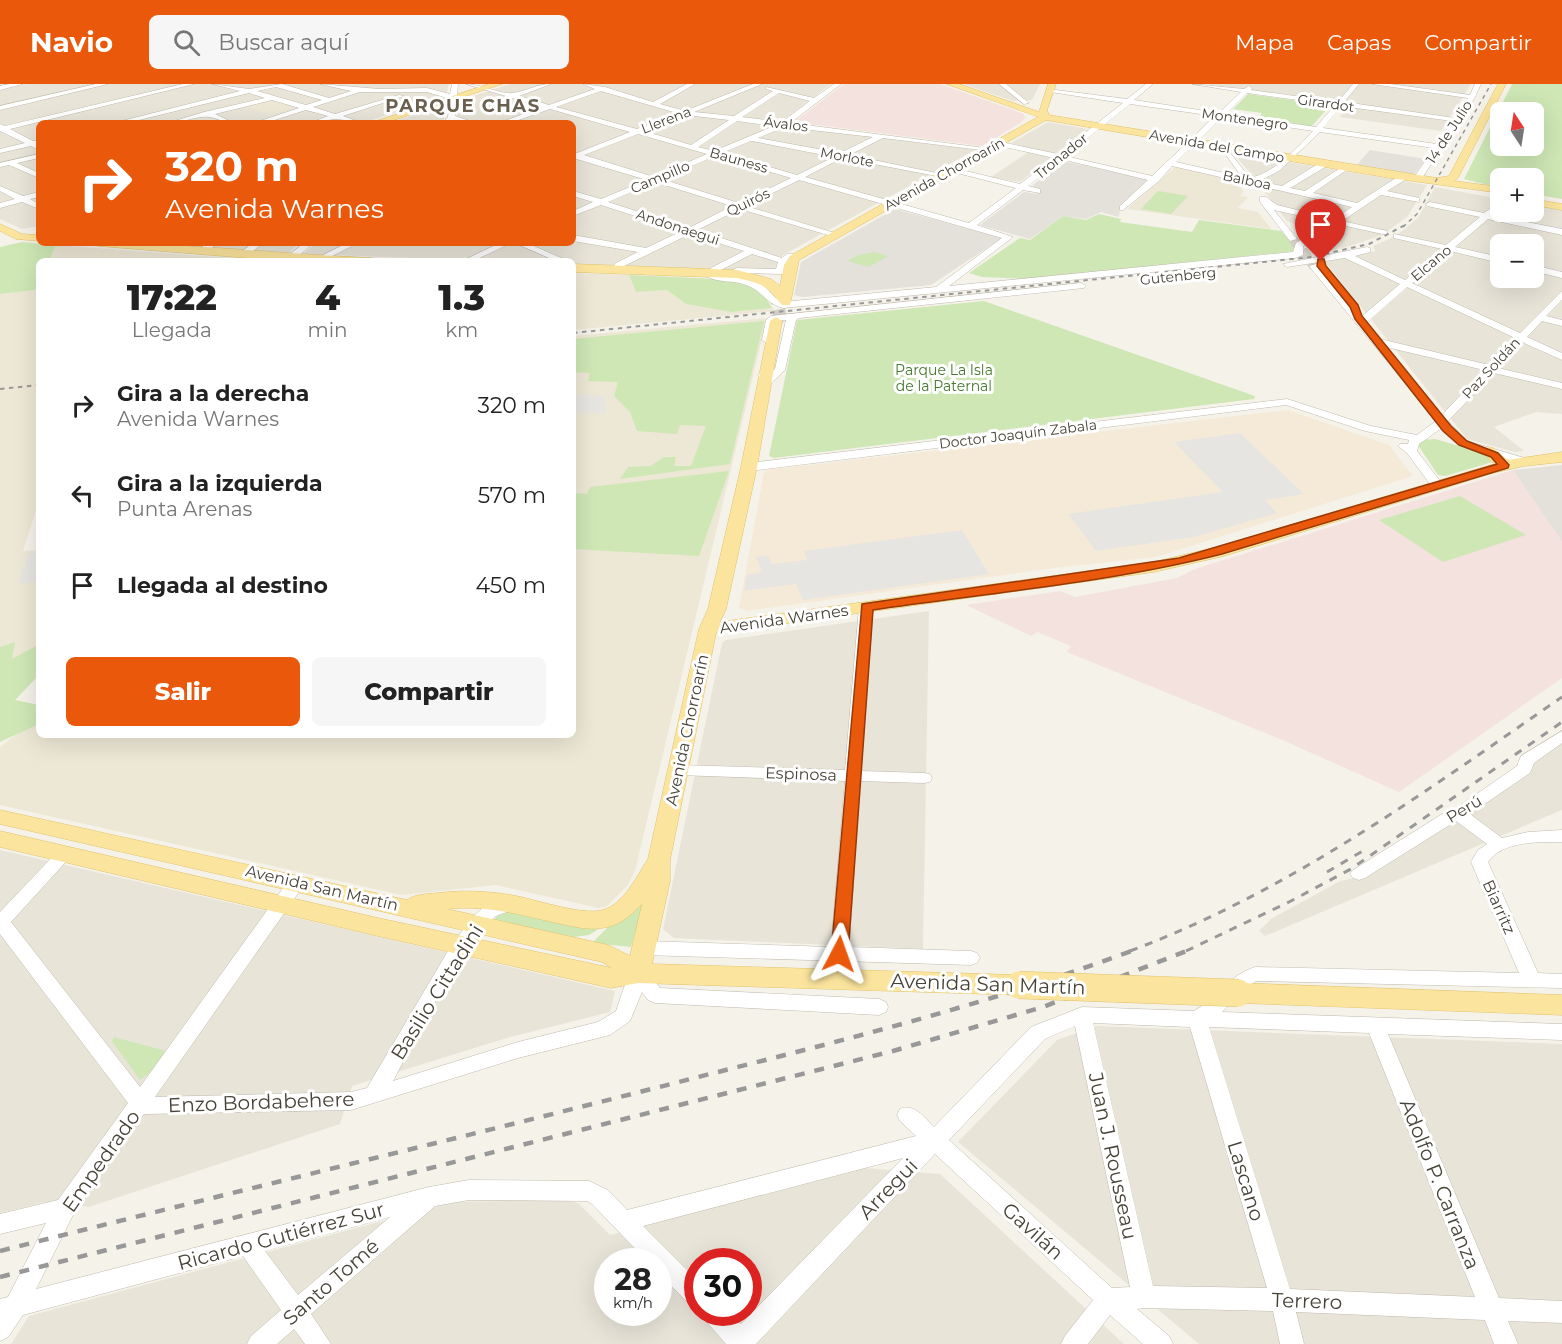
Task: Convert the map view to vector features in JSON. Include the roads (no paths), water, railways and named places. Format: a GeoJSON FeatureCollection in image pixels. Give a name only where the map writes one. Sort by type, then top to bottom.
{"type":"FeatureCollection","features":[{"type":"Feature","properties":{"kind":"main road"},"geometry":{"type":"LineString","coordinates":[[385,120],[438,103],[471,88],[484,88],[498,84]]}},
{"type":"Feature","properties":{"kind":"main road"},"geometry":{"type":"LineString","coordinates":[[951,84],[1011,105],[1044,113]]}},
{"type":"Feature","properties":{"kind":"main road"},"geometry":{"type":"LineString","coordinates":[[1458,183],[1463,167],[1461,164],[1502,84]]}},
{"type":"Feature","properties":{"kind":"main road"},"geometry":{"type":"LineString","coordinates":[[1011,105],[1037,101],[1047,87]]}},
{"type":"Feature","properties":{"kind":"main road"},"geometry":{"type":"LineString","coordinates":[[1044,113],[1047,87]]}},
{"type":"Feature","properties":{"kind":"main road"},"geometry":{"type":"LineString","coordinates":[[442,94],[453,95]]}},
{"type":"Feature","properties":{"kind":"main road"},"geometry":{"type":"LineString","coordinates":[[1029,104],[1044,113]]}},
{"type":"Feature","properties":{"kind":"main road","name":"Avenida del Campo"},"geometry":{"type":"LineString","coordinates":[[1044,113],[1097,126],[1191,142],[1434,182],[1458,183],[1490,193]]}},
{"type":"Feature","properties":{"kind":"main road","name":"Avenida Chorroarín"},"geometry":{"type":"LineString","coordinates":[[787,301],[791,260],[994,146],[1044,113]]}},
{"type":"Feature","properties":{"kind":"main road","name":"Avenida del Campo"},"geometry":{"type":"LineString","coordinates":[[1390,175],[1490,188]]}},
{"type":"Feature","properties":{"kind":"main road"},"geometry":{"type":"LineString","coordinates":[[1544,198],[1562,201]]}},
{"type":"Feature","properties":{"kind":"main road"},"geometry":{"type":"LineString","coordinates":[[1544,204],[1562,207]]}},
{"type":"Feature","properties":{"kind":"main road"},"geometry":{"type":"LineString","coordinates":[[0,227],[20,237],[36,238]]}},
{"type":"Feature","properties":{"kind":"main road"},"geometry":{"type":"LineString","coordinates":[[0,242],[36,232]]}},
{"type":"Feature","properties":{"kind":"main road"},"geometry":{"type":"LineString","coordinates":[[142,246],[291,258]]}},
{"type":"Feature","properties":{"kind":"main road"},"geometry":{"type":"LineString","coordinates":[[576,267],[746,278],[766,287],[787,301]]}},
{"type":"Feature","properties":{"kind":"main road","name":"Avenida Chorroarín"},"geometry":{"type":"LineString","coordinates":[[638,973],[659,881],[659,860],[708,629],[717,609],[749,467],[765,383],[774,364],[784,319]]}},
{"type":"Feature","properties":{"kind":"main road"},"geometry":{"type":"LineString","coordinates":[[1488,451],[1504,465]]}},
{"type":"Feature","properties":{"kind":"main road","name":"Avenida Warnes"},"geometry":{"type":"LineString","coordinates":[[708,629],[1162,565],[1218,552],[1504,465],[1562,457]]}},
{"type":"Feature","properties":{"kind":"main road","name":"Avenida San Martín"},"geometry":{"type":"LineString","coordinates":[[0,817],[297,882],[608,954],[638,973]]}},
{"type":"Feature","properties":{"kind":"main road","name":"Avenida San Martín"},"geometry":{"type":"LineString","coordinates":[[0,839],[611,978],[638,973],[1562,1005]]}},
{"type":"Feature","properties":{"kind":"main road"},"geometry":{"type":"LineString","coordinates":[[397,905],[466,898],[512,903],[585,920],[607,919],[622,910],[636,896],[659,860]]}},
{"type":"Feature","properties":{"kind":"street"},"geometry":{"type":"LineString","coordinates":[[0,88],[20,84]]}},
{"type":"Feature","properties":{"kind":"street"},"geometry":{"type":"LineString","coordinates":[[0,108],[105,84]]}},
{"type":"Feature","properties":{"kind":"street"},"geometry":{"type":"LineString","coordinates":[[1,127],[191,84]]}},
{"type":"Feature","properties":{"kind":"street"},"geometry":{"type":"LineString","coordinates":[[215,84],[229,85],[348,120]]}},
{"type":"Feature","properties":{"kind":"street"},"geometry":{"type":"LineString","coordinates":[[131,120],[278,84],[330,100]]}},
{"type":"Feature","properties":{"kind":"street"},"geometry":{"type":"LineString","coordinates":[[323,84],[361,90],[442,94]]}},
{"type":"Feature","properties":{"kind":"street"},"geometry":{"type":"LineString","coordinates":[[267,120],[361,90],[373,84]]}},
{"type":"Feature","properties":{"kind":"street"},"geometry":{"type":"LineString","coordinates":[[512,96],[548,84]]}},
{"type":"Feature","properties":{"kind":"street","name":"Ávalos"},"geometry":{"type":"LineString","coordinates":[[586,84],[686,112],[882,136],[994,146],[1060,157],[1156,179]]}},
{"type":"Feature","properties":{"kind":"street"},"geometry":{"type":"LineString","coordinates":[[512,120],[614,84]]}},
{"type":"Feature","properties":{"kind":"street"},"geometry":{"type":"LineString","coordinates":[[655,104],[692,84]]}},
{"type":"Feature","properties":{"kind":"street"},"geometry":{"type":"LineString","coordinates":[[757,84],[816,101]]}},
{"type":"Feature","properties":{"kind":"street","name":"Llerena"},"geometry":{"type":"LineString","coordinates":[[576,154],[757,84]]}},
{"type":"Feature","properties":{"kind":"street","name":"Campillo"},"geometry":{"type":"LineString","coordinates":[[576,213],[784,124],[838,84]]}},
{"type":"Feature","properties":{"kind":"street"},"geometry":{"type":"LineString","coordinates":[[1002,84],[1029,104]]}},
{"type":"Feature","properties":{"kind":"street","name":"Tronador"},"geometry":{"type":"LineString","coordinates":[[970,226],[1022,188],[1150,84]]}},
{"type":"Feature","properties":{"kind":"street","name":"Girardot"},"geometry":{"type":"LineString","coordinates":[[1195,84],[1457,120]]}},
{"type":"Feature","properties":{"kind":"street"},"geometry":{"type":"LineString","coordinates":[[1123,208],[1253,84]]}},
{"type":"Feature","properties":{"kind":"street"},"geometry":{"type":"LineString","coordinates":[[1248,180],[1259,180],[1291,158],[1356,84]]}},
{"type":"Feature","properties":{"kind":"street"},"geometry":{"type":"LineString","coordinates":[[1375,84],[1472,97]]}},
{"type":"Feature","properties":{"kind":"street","name":"14 de Julio"},"geometry":{"type":"LineString","coordinates":[[1417,179],[1472,97],[1478,84]]}},
{"type":"Feature","properties":{"kind":"street","name":"Montenegro"},"geometry":{"type":"LineString","coordinates":[[1047,87],[1439,147]]}},
{"type":"Feature","properties":{"kind":"street"},"geometry":{"type":"LineString","coordinates":[[146,88],[167,97]]}},
{"type":"Feature","properties":{"kind":"street","name":"Bauness"},"geometry":{"type":"LineString","coordinates":[[484,88],[1009,237],[954,279]]}},
{"type":"Feature","properties":{"kind":"street"},"geometry":{"type":"LineString","coordinates":[[51,89],[70,98]]}},
{"type":"Feature","properties":{"kind":"street"},"geometry":{"type":"LineString","coordinates":[[692,147],[778,91]]}},
{"type":"Feature","properties":{"kind":"street"},"geometry":{"type":"LineString","coordinates":[[323,120],[416,92]]}},
{"type":"Feature","properties":{"kind":"street"},"geometry":{"type":"LineString","coordinates":[[448,120],[453,95]]}},
{"type":"Feature","properties":{"kind":"street"},"geometry":{"type":"LineString","coordinates":[[184,120],[272,98]]}},
{"type":"Feature","properties":{"kind":"street"},"geometry":{"type":"LineString","coordinates":[[178,101],[220,120]]}},
{"type":"Feature","properties":{"kind":"street"},"geometry":{"type":"LineString","coordinates":[[80,103],[99,113]]}},
{"type":"Feature","properties":{"kind":"street"},"geometry":{"type":"LineString","coordinates":[[241,106],[252,110]]}},
{"type":"Feature","properties":{"kind":"street"},"geometry":{"type":"LineString","coordinates":[[262,114],[273,118]]}},
{"type":"Feature","properties":{"kind":"street"},"geometry":{"type":"LineString","coordinates":[[109,118],[113,120]]}},
{"type":"Feature","properties":{"kind":"street"},"geometry":{"type":"LineString","coordinates":[[1,127],[35,143]]}},
{"type":"Feature","properties":{"kind":"street","name":"Quirós"},"geometry":{"type":"LineString","coordinates":[[615,270],[619,265],[882,136]]}},
{"type":"Feature","properties":{"kind":"street","name":"Morlote"},"geometry":{"type":"LineString","coordinates":[[752,139],[841,156],[947,172],[1037,191]]}},
{"type":"Feature","properties":{"kind":"street"},"geometry":{"type":"LineString","coordinates":[[0,151],[35,143]]}},
{"type":"Feature","properties":{"kind":"street"},"geometry":{"type":"LineString","coordinates":[[1224,147],[1296,241],[1300,253],[1299,258],[1342,307],[1360,319],[1427,404],[1463,443]]}},
{"type":"Feature","properties":{"kind":"street"},"geometry":{"type":"LineString","coordinates":[[576,156],[835,236]]}},
{"type":"Feature","properties":{"kind":"street"},"geometry":{"type":"LineString","coordinates":[[0,165],[36,157]]}},
{"type":"Feature","properties":{"kind":"street"},"geometry":{"type":"LineString","coordinates":[[10,163],[36,175]]}},
{"type":"Feature","properties":{"kind":"street","name":"Balboa"},"geometry":{"type":"LineString","coordinates":[[1171,163],[1358,206]]}},
{"type":"Feature","properties":{"kind":"street"},"geometry":{"type":"LineString","coordinates":[[1284,188],[1324,164]]}},
{"type":"Feature","properties":{"kind":"street"},"geometry":{"type":"LineString","coordinates":[[1307,194],[1345,167]]}},
{"type":"Feature","properties":{"kind":"street"},"geometry":{"type":"LineString","coordinates":[[1296,241],[1335,221],[1402,178]]}},
{"type":"Feature","properties":{"kind":"street"},"geometry":{"type":"LineString","coordinates":[[0,188],[36,205]]}},
{"type":"Feature","properties":{"kind":"street"},"geometry":{"type":"LineString","coordinates":[[1379,192],[1416,201]]}},
{"type":"Feature","properties":{"kind":"street","name":"Andonaegui"},"geometry":{"type":"LineString","coordinates":[[576,194],[783,261]]}},
{"type":"Feature","properties":{"kind":"street"},"geometry":{"type":"LineString","coordinates":[[0,206],[36,195]]}},
{"type":"Feature","properties":{"kind":"street"},"geometry":{"type":"LineString","coordinates":[[1263,200],[1274,207],[1384,233]]}},
{"type":"Feature","properties":{"kind":"street"},"geometry":{"type":"LineString","coordinates":[[1430,204],[1562,232]]}},
{"type":"Feature","properties":{"kind":"street","name":"Elcano"},"geometry":{"type":"LineString","coordinates":[[1360,319],[1407,284],[1490,213]]}},
{"type":"Feature","properties":{"kind":"street"},"geometry":{"type":"LineString","coordinates":[[1397,236],[1490,258]]}},
{"type":"Feature","properties":{"kind":"street"},"geometry":{"type":"LineString","coordinates":[[576,239],[647,251]]}},
{"type":"Feature","properties":{"kind":"street"},"geometry":{"type":"LineString","coordinates":[[202,251],[210,246]]}},
{"type":"Feature","properties":{"kind":"street"},"geometry":{"type":"LineString","coordinates":[[244,254],[255,246]]}},
{"type":"Feature","properties":{"kind":"street"},"geometry":{"type":"LineString","coordinates":[[291,258],[305,246]]}},
{"type":"Feature","properties":{"kind":"street"},"geometry":{"type":"LineString","coordinates":[[321,258],[347,246]]}},
{"type":"Feature","properties":{"kind":"street"},"geometry":{"type":"LineString","coordinates":[[473,258],[500,246]]}},
{"type":"Feature","properties":{"kind":"street"},"geometry":{"type":"LineString","coordinates":[[526,246],[556,258]]}},
{"type":"Feature","properties":{"kind":"street","name":"Avenida Chorroarín"},"geometry":{"type":"LineString","coordinates":[[783,261],[800,251],[812,248]]}},
{"type":"Feature","properties":{"kind":"street","name":"Gutenberg"},"geometry":{"type":"LineString","coordinates":[[787,301],[1299,258],[1318,263],[1366,250]]}},
{"type":"Feature","properties":{"kind":"street"},"geometry":{"type":"LineString","coordinates":[[714,270],[751,251]]}},
{"type":"Feature","properties":{"kind":"street"},"geometry":{"type":"LineString","coordinates":[[1346,255],[1562,357]]}},
{"type":"Feature","properties":{"kind":"street","name":"Gutenberg"},"geometry":{"type":"LineString","coordinates":[[784,319],[1299,258]]}},
{"type":"Feature","properties":{"kind":"street"},"geometry":{"type":"LineString","coordinates":[[652,271],[714,270],[778,273],[783,261]]}},
{"type":"Feature","properties":{"kind":"street"},"geometry":{"type":"LineString","coordinates":[[1318,263],[1355,307],[1360,319]]}},
{"type":"Feature","properties":{"kind":"street"},"geometry":{"type":"LineString","coordinates":[[1544,271],[1562,275]]}},
{"type":"Feature","properties":{"kind":"street"},"geometry":{"type":"LineString","coordinates":[[938,289],[954,279]]}},
{"type":"Feature","properties":{"kind":"street","name":"Gutenberg"},"geometry":{"type":"LineString","coordinates":[[954,279],[1025,281]]}},
{"type":"Feature","properties":{"kind":"street","name":"Paz Soldán"},"geometry":{"type":"LineString","coordinates":[[1411,451],[1412,444],[1442,422],[1562,294]]}},
{"type":"Feature","properties":{"kind":"street"},"geometry":{"type":"LineString","coordinates":[[1540,318],[1562,323]]}},
{"type":"Feature","properties":{"kind":"street"},"geometry":{"type":"LineString","coordinates":[[1379,342],[1562,386]]}},
{"type":"Feature","properties":{"kind":"street","name":"Doctor Joaquín Zabala"},"geometry":{"type":"LineString","coordinates":[[749,467],[1287,402],[1369,429]]}},
{"type":"Feature","properties":{"kind":"street"},"geometry":{"type":"LineString","coordinates":[[1427,404],[1439,408],[1454,408]]}},
{"type":"Feature","properties":{"kind":"street"},"geometry":{"type":"LineString","coordinates":[[1369,429],[1463,443],[1524,461]]}},
{"type":"Feature","properties":{"kind":"street"},"geometry":{"type":"LineString","coordinates":[[1369,429],[1411,451],[1437,485]]}},
{"type":"Feature","properties":{"kind":"street"},"geometry":{"type":"LineString","coordinates":[[839,954],[867,607]]}},
{"type":"Feature","properties":{"kind":"street","name":"Perú"},"geometry":{"type":"LineString","coordinates":[[1359,874],[1453,815],[1459,814],[1524,769],[1527,760],[1562,736]]}},
{"type":"Feature","properties":{"kind":"street","name":"Espinosa"},"geometry":{"type":"LineString","coordinates":[[678,770],[924,778]]}},
{"type":"Feature","properties":{"kind":"street"},"geometry":{"type":"LineString","coordinates":[[1459,814],[1501,846]]}},
{"type":"Feature","properties":{"kind":"street","name":"Biarritz"},"geometry":{"type":"LineString","coordinates":[[1532,980],[1479,862],[1485,853],[1519,838],[1562,837]]}},
{"type":"Feature","properties":{"kind":"street"},"geometry":{"type":"LineString","coordinates":[[64,855],[1,923],[141,1104]]}},
{"type":"Feature","properties":{"kind":"street","name":"Empedrado"},"geometry":{"type":"LineString","coordinates":[[0,1329],[7,1309],[65,1208],[297,882]]}},
{"type":"Feature","properties":{"kind":"street","name":"Basilio Cittadini"},"geometry":{"type":"LineString","coordinates":[[374,1095],[477,923],[491,911],[512,903]]}},
{"type":"Feature","properties":{"kind":"street","name":"Avenida San Martín"},"geometry":{"type":"LineString","coordinates":[[644,948],[971,958]]}},
{"type":"Feature","properties":{"kind":"street","name":"Avenida San Martín"},"geometry":{"type":"LineString","coordinates":[[638,973],[655,995],[879,1007]]}},
{"type":"Feature","properties":{"kind":"street","name":"Enzo Bordabehere"},"geometry":{"type":"LineString","coordinates":[[141,1104],[351,1101],[374,1095],[518,1050],[603,1029],[623,1016],[629,1005],[638,973]]}},
{"type":"Feature","properties":{"kind":"street"},"geometry":{"type":"LineString","coordinates":[[1197,1018],[1218,1007],[1239,982],[1255,974],[1562,981]]}},
{"type":"Feature","properties":{"kind":"street","name":"Avenida San Martín"},"geometry":{"type":"LineString","coordinates":[[1038,1033],[1082,1015],[1375,1024],[1560,1035]]}},
{"type":"Feature","properties":{"kind":"street","name":"Juan J. Rousseau"},"geometry":{"type":"LineString","coordinates":[[1082,1015],[1144,1297]]}},
{"type":"Feature","properties":{"kind":"street","name":"Lascano"},"geometry":{"type":"LineString","coordinates":[[1197,1018],[1282,1300],[1292,1344]]}},
{"type":"Feature","properties":{"kind":"street","name":"Adolfo P. Carranza"},"geometry":{"type":"LineString","coordinates":[[1375,1024],[1506,1344]]}},
{"type":"Feature","properties":{"kind":"street","name":"Arregui"},"geometry":{"type":"LineString","coordinates":[[741,1343],[1038,1033]]}},
{"type":"Feature","properties":{"kind":"street","name":"Gavilán"},"geometry":{"type":"LineString","coordinates":[[906,1115],[1108,1299],[1161,1344]]}},
{"type":"Feature","properties":{"kind":"street"},"geometry":{"type":"LineString","coordinates":[[622,1221],[934,1141]]}},
{"type":"Feature","properties":{"kind":"street","name":"Ricardo Gutiérrez Sur"},"geometry":{"type":"LineString","coordinates":[[7,1309],[429,1197],[469,1190],[567,1189],[589,1191],[600,1197],[684,1283]]}},
{"type":"Feature","properties":{"kind":"street","name":"Santo Tomé"},"geometry":{"type":"LineString","coordinates":[[259,1344],[429,1197]]}},
{"type":"Feature","properties":{"kind":"street"},"geometry":{"type":"LineString","coordinates":[[0,1224],[65,1208]]}},
{"type":"Feature","properties":{"kind":"street"},"geometry":{"type":"LineString","coordinates":[[248,1245],[319,1344]]}},
{"type":"Feature","properties":{"kind":"street","name":"Terrero"},"geometry":{"type":"LineString","coordinates":[[1108,1299],[1144,1297],[1282,1300],[1562,1312]]}},
{"type":"Feature","properties":{"kind":"street"},"geometry":{"type":"LineString","coordinates":[[1073,1344],[1108,1299]]}},
{"type":"Feature","properties":{"kind":"street"},"geometry":{"type":"LineString","coordinates":[[726,1326],[741,1343]]}},
{"type":"Feature","properties":{"kind":"tunnel"},"geometry":{"type":"LineString","coordinates":[[1293,239],[1314,266]]}},
{"type":"Feature","properties":{"kind":"tunnel"},"geometry":{"type":"LineString","coordinates":[[776,321],[780,315],[777,301]]}},
{"type":"Feature","properties":{"kind":"railway"},"geometry":{"type":"LineString","coordinates":[[1403,227],[1417,214],[1491,84]]}},
{"type":"Feature","properties":{"kind":"railway"},"geometry":{"type":"LineString","coordinates":[[576,333],[1312,257],[1369,244],[1405,225]]}},
{"type":"Feature","properties":{"kind":"railway"},"geometry":{"type":"LineString","coordinates":[[0,389],[36,385]]}},
{"type":"Feature","properties":{"kind":"railway"},"geometry":{"type":"LineString","coordinates":[[1130,951],[1189,927],[1300,870],[1406,804],[1562,697]]}},
{"type":"Feature","properties":{"kind":"railway"},"geometry":{"type":"LineString","coordinates":[[1186,951],[1289,902],[1351,869],[1562,722]]}},
{"type":"Feature","properties":{"kind":"railway"},"geometry":{"type":"LineString","coordinates":[[1327,872],[1366,849]]}},
{"type":"Feature","properties":{"kind":"railway"},"geometry":{"type":"LineString","coordinates":[[0,1251],[863,1035],[1027,987],[1134,950]]}},
{"type":"Feature","properties":{"kind":"railway"},"geometry":{"type":"LineString","coordinates":[[0,1277],[893,1051],[1043,1007],[1189,950]]}},
{"type":"Feature","properties":{"kind":"district","name":"PARQUE CHAS"},"geometry":{"type":"Point","coordinates":[463,106]}},
{"type":"Feature","properties":{"kind":"park label","name":"Parque La Isla de la Paternal"},"geometry":{"type":"Point","coordinates":[944,378]}}]}
